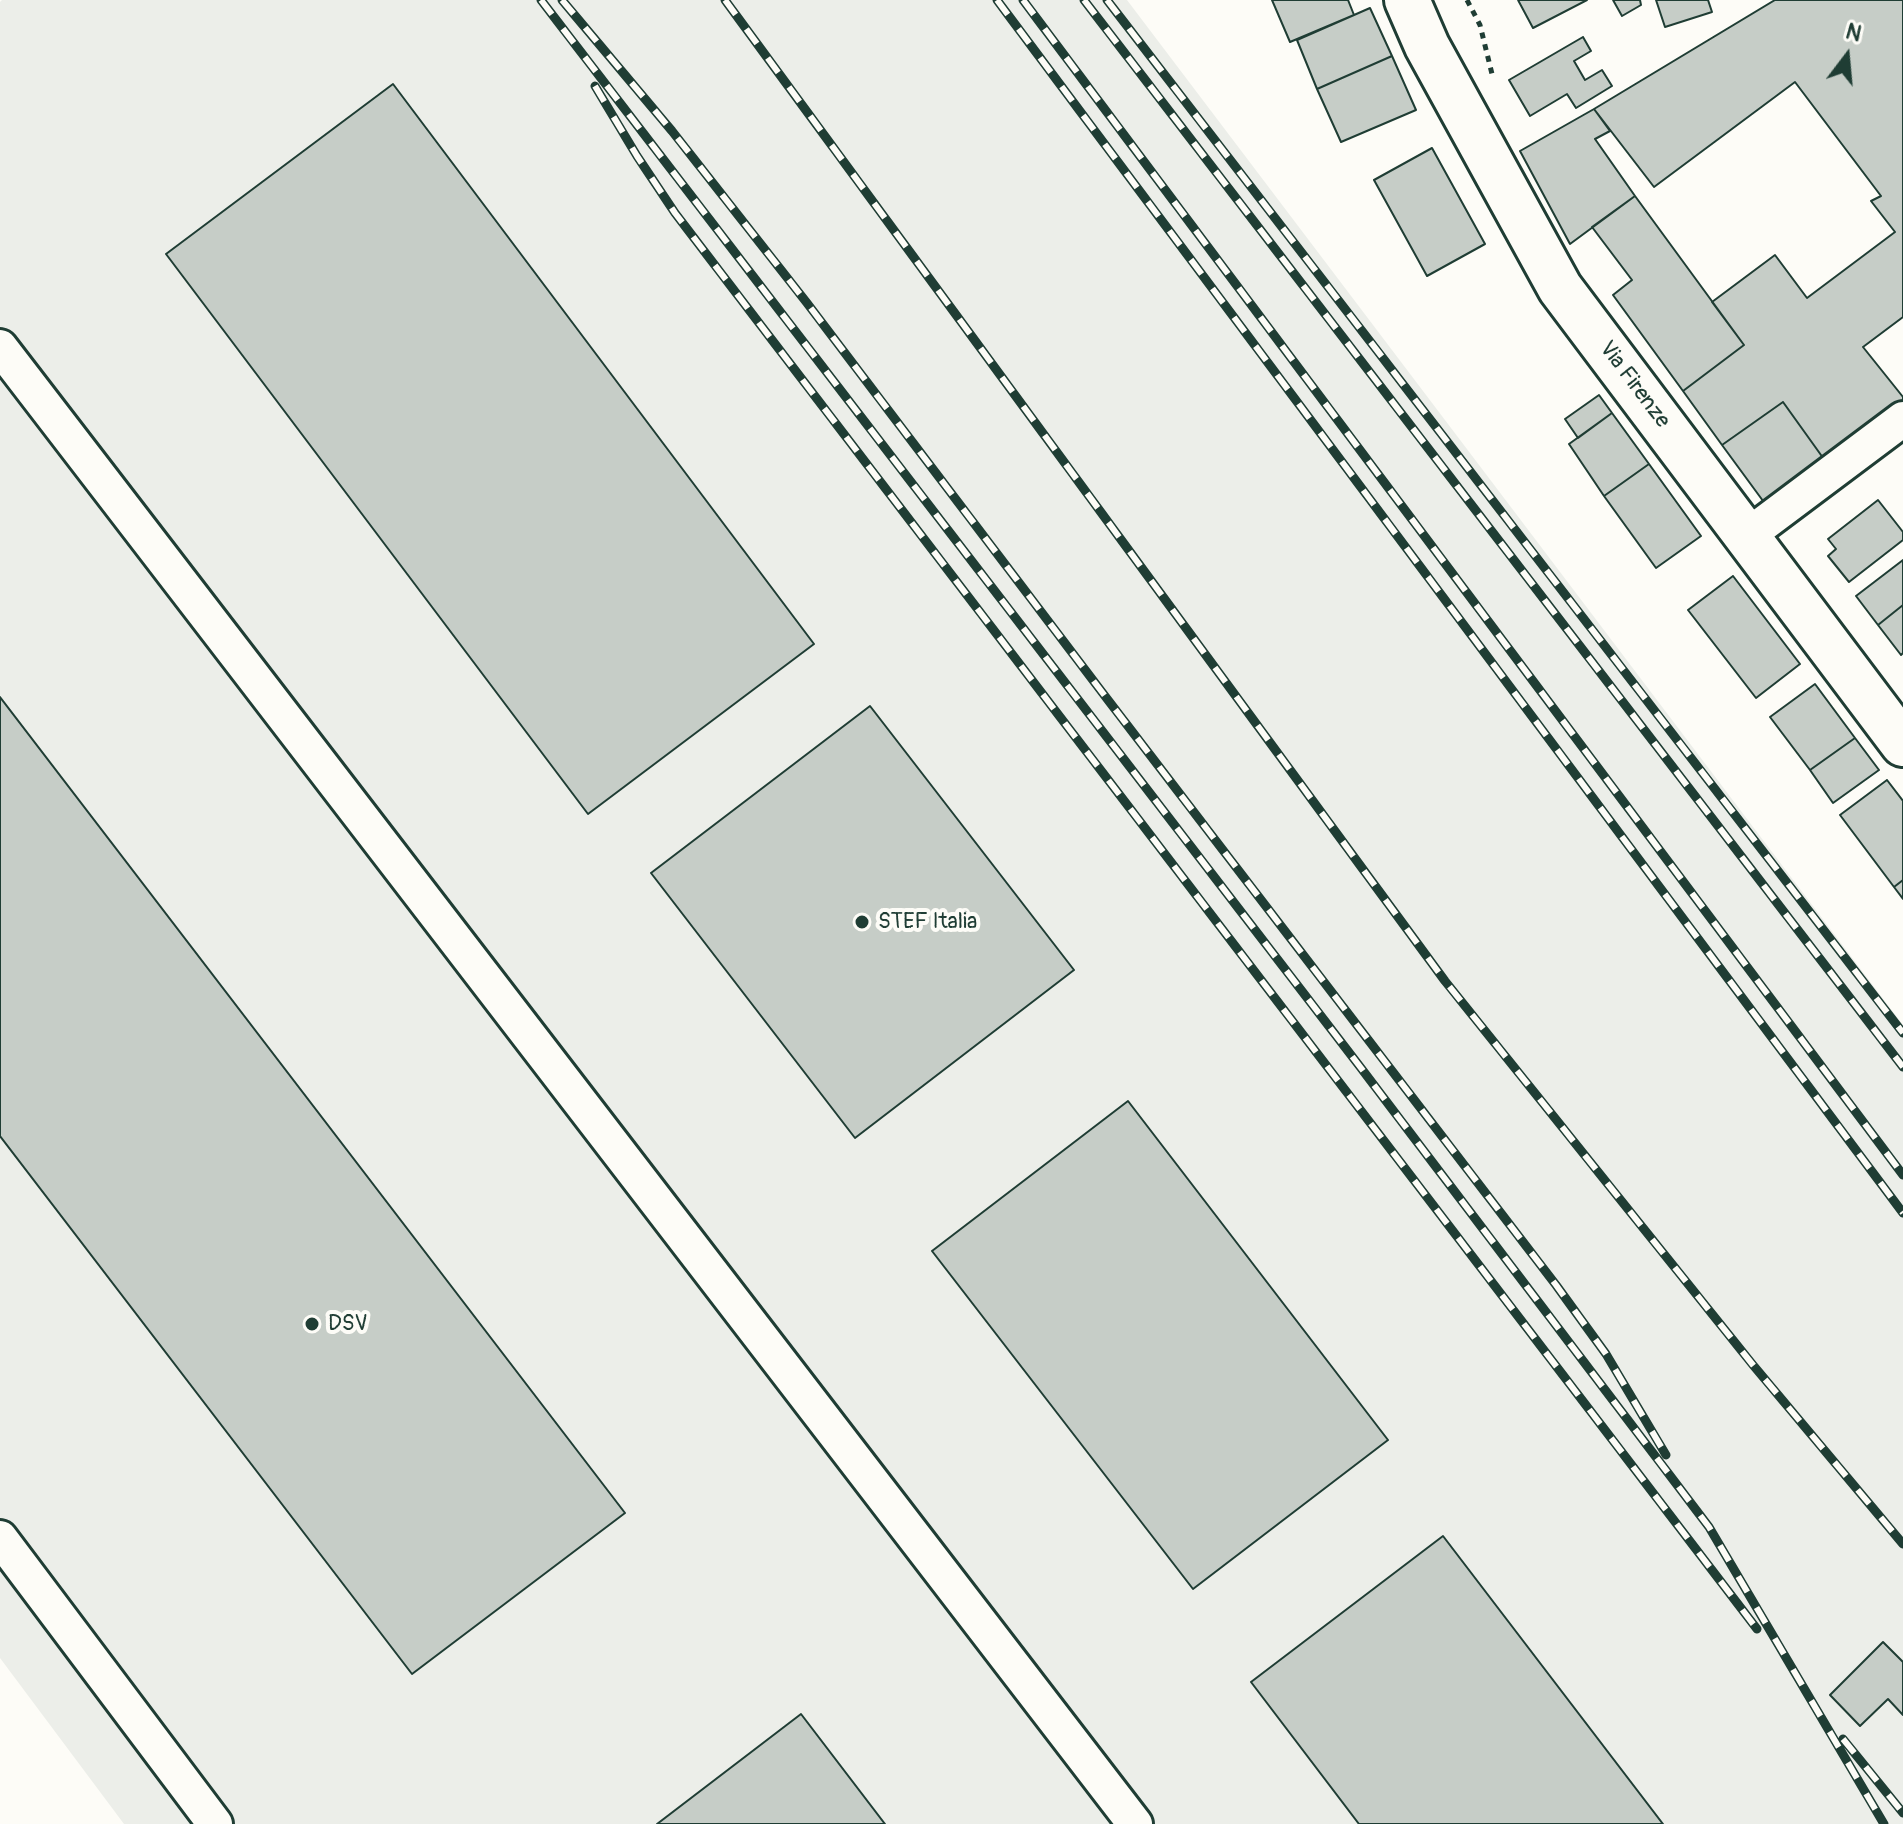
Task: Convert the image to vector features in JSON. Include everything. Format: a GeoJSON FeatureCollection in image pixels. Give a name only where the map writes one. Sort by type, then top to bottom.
{"type":"FeatureCollection","features":[{"type":"Feature","properties":{"kind":"main road","name":"Via Firenze"},"geometry":{"type":"LineString","coordinates":[[1407,0],[1427,46],[1560,288],[1903,744]]}},
{"type":"Feature","properties":{"kind":"street"},"geometry":{"type":"LineString","coordinates":[[0,347],[1135,1824]]}},
{"type":"Feature","properties":{"kind":"street"},"geometry":{"type":"LineString","coordinates":[[1747,536],[1903,419]]}},
{"type":"Feature","properties":{"kind":"street"},"geometry":{"type":"LineString","coordinates":[[0,1538],[215,1824]]}},
{"type":"Feature","properties":{"kind":"shaded area"},"geometry":{"type":"Polygon","coordinates":[[[2,0],[1127,0],[1903,1025],[1903,1824],[124,1824],[0,1658],[2,0]]]}},
{"type":"Feature","properties":{"kind":"building"},"geometry":{"type":"Polygon","coordinates":[[[1272,0],[1348,0],[1354,15],[1290,42],[1272,0]]]}},
{"type":"Feature","properties":{"kind":"building"},"geometry":{"type":"Polygon","coordinates":[[[1518,0],[1587,0],[1533,28],[1518,0]]]}},
{"type":"Feature","properties":{"kind":"building"},"geometry":{"type":"Polygon","coordinates":[[[1613,0],[1640,0],[1641,5],[1622,16],[1613,0]]]}},
{"type":"Feature","properties":{"kind":"building"},"geometry":{"type":"Polygon","coordinates":[[[1656,0],[1708,0],[1712,12],[1665,27],[1656,0]]]}},
{"type":"Feature","properties":{"kind":"building"},"geometry":{"type":"Polygon","coordinates":[[[1775,0],[1903,0],[1903,317],[1863,347],[1903,397],[1903,402],[1826,462],[1783,402],[1722,445],[1683,391],[1744,345],[1712,302],[1775,255],[1807,298],[1895,232],[1871,201],[1881,196],[1795,82],[1654,187],[1594,109],[1775,0]]]}},
{"type":"Feature","properties":{"kind":"building"},"geometry":{"type":"Polygon","coordinates":[[[1370,8],[1392,56],[1317,89],[1297,40],[1370,8]]]}},
{"type":"Feature","properties":{"kind":"building"},"geometry":{"type":"Polygon","coordinates":[[[1583,37],[1591,51],[1574,61],[1585,80],[1602,70],[1612,86],[1576,108],[1567,94],[1530,116],[1509,80],[1583,37]]]}},
{"type":"Feature","properties":{"kind":"building"},"geometry":{"type":"Polygon","coordinates":[[[1392,56],[1416,110],[1341,142],[1317,89],[1392,56]]]}},
{"type":"Feature","properties":{"kind":"building"},"geometry":{"type":"Polygon","coordinates":[[[393,84],[814,644],[588,814],[166,254],[393,84]]]}},
{"type":"Feature","properties":{"kind":"building"},"geometry":{"type":"Polygon","coordinates":[[[1594,109],[1610,131],[1595,139],[1635,196],[1570,244],[1520,151],[1594,109]]]}},
{"type":"Feature","properties":{"kind":"building"},"geometry":{"type":"Polygon","coordinates":[[[1432,148],[1485,244],[1427,276],[1374,180],[1432,148]]]}},
{"type":"Feature","properties":{"kind":"building"},"geometry":{"type":"Polygon","coordinates":[[[1635,196],[1744,345],[1683,391],[1613,295],[1632,280],[1592,227],[1635,196]]]}},
{"type":"Feature","properties":{"kind":"building"},"geometry":{"type":"Polygon","coordinates":[[[1599,395],[1612,413],[1578,438],[1565,419],[1599,395]]]}},
{"type":"Feature","properties":{"kind":"building"},"geometry":{"type":"Polygon","coordinates":[[[1783,402],[1826,462],[1766,505],[1722,445],[1783,402]]]}},
{"type":"Feature","properties":{"kind":"building"},"geometry":{"type":"Polygon","coordinates":[[[1612,413],[1649,464],[1604,496],[1569,444],[1612,413]]]}},
{"type":"Feature","properties":{"kind":"building"},"geometry":{"type":"Polygon","coordinates":[[[1649,464],[1701,536],[1656,568],[1604,496],[1649,464]]]}},
{"type":"Feature","properties":{"kind":"building"},"geometry":{"type":"Polygon","coordinates":[[[1878,500],[1903,532],[1903,540],[1849,582],[1828,556],[1836,549],[1828,539],[1878,500]]]}},
{"type":"Feature","properties":{"kind":"building"},"geometry":{"type":"Polygon","coordinates":[[[1903,560],[1903,605],[1878,625],[1856,596],[1903,560]]]}},
{"type":"Feature","properties":{"kind":"building"},"geometry":{"type":"Polygon","coordinates":[[[1733,576],[1800,664],[1756,698],[1688,610],[1733,576]]]}},
{"type":"Feature","properties":{"kind":"building"},"geometry":{"type":"Polygon","coordinates":[[[1903,605],[1903,653],[1901,655],[1878,625],[1903,605]]]}},
{"type":"Feature","properties":{"kind":"building"},"geometry":{"type":"Polygon","coordinates":[[[1815,684],[1855,738],[1810,770],[1770,717],[1815,684]]]}},
{"type":"Feature","properties":{"kind":"building","name":"DSV"},"geometry":{"type":"Polygon","coordinates":[[[0,697],[625,1513],[412,1674],[0,1136],[0,697]]]}},
{"type":"Feature","properties":{"kind":"building","name":"STEF Italia"},"geometry":{"type":"Polygon","coordinates":[[[870,706],[1074,970],[855,1138],[651,873],[870,706]]]}},
{"type":"Feature","properties":{"kind":"building"},"geometry":{"type":"Polygon","coordinates":[[[1855,738],[1879,770],[1833,803],[1810,770],[1855,738]]]}},
{"type":"Feature","properties":{"kind":"building"},"geometry":{"type":"Polygon","coordinates":[[[1887,780],[1903,801],[1903,880],[1894,887],[1840,815],[1887,780]]]}},
{"type":"Feature","properties":{"kind":"building"},"geometry":{"type":"Polygon","coordinates":[[[1903,880],[1903,899],[1894,887],[1903,880]]]}},
{"type":"Feature","properties":{"kind":"building"},"geometry":{"type":"Polygon","coordinates":[[[1128,1101],[1388,1440],[1193,1589],[932,1251],[1128,1101]]]}},
{"type":"Feature","properties":{"kind":"building"},"geometry":{"type":"Polygon","coordinates":[[[1443,1536],[1663,1824],[1359,1824],[1251,1682],[1443,1536]]]}},
{"type":"Feature","properties":{"kind":"building"},"geometry":{"type":"Polygon","coordinates":[[[1883,1642],[1903,1662],[1903,1715],[1888,1699],[1860,1726],[1830,1695],[1883,1642]]]}},
{"type":"Feature","properties":{"kind":"building"},"geometry":{"type":"Polygon","coordinates":[[[801,1714],[885,1824],[657,1824],[801,1714]]]}},
{"type":"Feature","properties":{"kind":"railway"},"geometry":{"type":"LineString","coordinates":[[541,0],[1361,1068],[1709,1527],[1884,1824]]}},
{"type":"Feature","properties":{"kind":"railway"},"geometry":{"type":"LineString","coordinates":[[562,0],[672,131],[807,303],[1556,1285],[1606,1354],[1666,1455]]}},
{"type":"Feature","properties":{"kind":"railway"},"geometry":{"type":"LineString","coordinates":[[725,0],[1445,981],[1753,1365],[1903,1544]]}},
{"type":"Feature","properties":{"kind":"railway"},"geometry":{"type":"LineString","coordinates":[[997,0],[1903,1213]]}},
{"type":"Feature","properties":{"kind":"railway"},"geometry":{"type":"LineString","coordinates":[[1023,0],[1903,1175]]}},
{"type":"Feature","properties":{"kind":"railway"},"geometry":{"type":"LineString","coordinates":[[1084,0],[1903,1067]]}},
{"type":"Feature","properties":{"kind":"railway"},"geometry":{"type":"LineString","coordinates":[[1107,0],[1903,1033]]}},
{"type":"Feature","properties":{"kind":"railway"},"geometry":{"type":"LineString","coordinates":[[595,86],[675,213],[1757,1629]]}},
{"type":"Feature","properties":{"kind":"railway"},"geometry":{"type":"LineString","coordinates":[[1843,1739],[1903,1813]]}},
{"type":"Feature","properties":{"kind":"place","name":"STEF Italia"},"geometry":{"type":"Point","coordinates":[862,922]}},
{"type":"Feature","properties":{"kind":"place","name":"DSV"},"geometry":{"type":"Point","coordinates":[312,1324]}}]}
